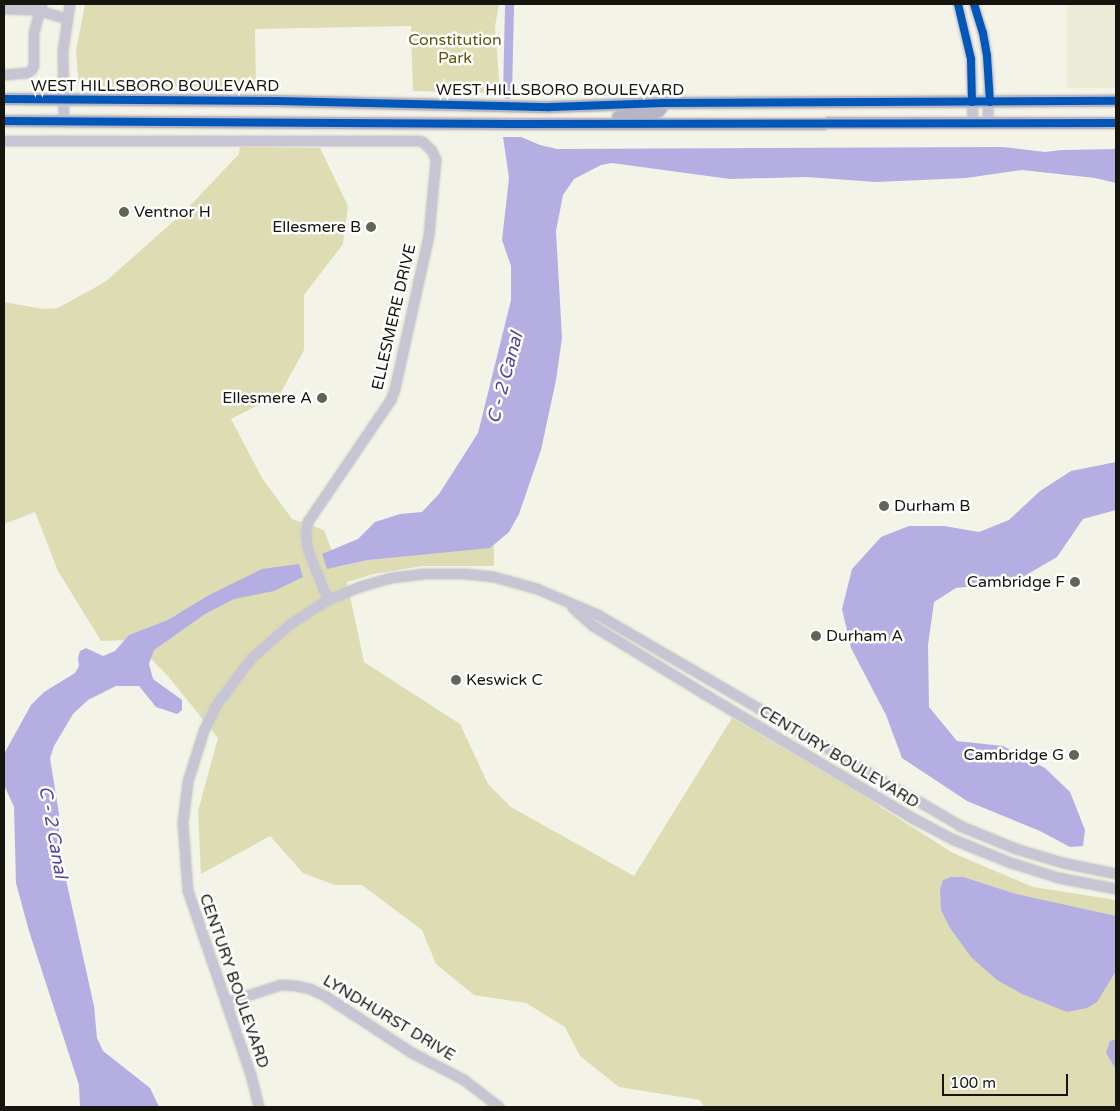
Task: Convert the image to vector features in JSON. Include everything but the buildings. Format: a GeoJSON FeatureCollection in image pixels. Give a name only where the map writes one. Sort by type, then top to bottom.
{"type":"FeatureCollection","features":[{"type":"Feature","properties":{"kind":"main road","name":"WEST HILLSBORO BOULEVARD"},"geometry":{"type":"LineString","coordinates":[[4,99],[276,101],[550,107],[665,103],[1116,101]]}},
{"type":"Feature","properties":{"kind":"main road"},"geometry":{"type":"LineString","coordinates":[[610,124],[619,116],[648,114],[659,111],[665,103]]}},
{"type":"Feature","properties":{"kind":"main road","name":"WEST HILLSBORO BOULEVARD"},"geometry":{"type":"LineString","coordinates":[[4,121],[610,124],[1116,122]]}},
{"type":"Feature","properties":{"kind":"street"},"geometry":{"type":"LineString","coordinates":[[64,121],[63,51],[70,4]]}},
{"type":"Feature","properties":{"kind":"street"},"geometry":{"type":"LineString","coordinates":[[958,4],[971,60],[973,124]]}},
{"type":"Feature","properties":{"kind":"street"},"geometry":{"type":"LineString","coordinates":[[974,4],[983,33],[987,56],[990,102],[988,124]]}},
{"type":"Feature","properties":{"kind":"street"},"geometry":{"type":"LineString","coordinates":[[4,9],[41,7],[67,19]]}},
{"type":"Feature","properties":{"kind":"street"},"geometry":{"type":"LineString","coordinates":[[4,75],[28,73],[32,70],[34,65],[34,33],[41,7]]}},
{"type":"Feature","properties":{"kind":"street","name":"ELLESMERE DRIVE"},"geometry":{"type":"LineString","coordinates":[[4,141],[418,141],[430,148],[436,160],[428,236],[396,389],[386,407],[308,522],[306,535],[308,550],[328,600]]}},
{"type":"Feature","properties":{"kind":"street","name":"CENTURY BOULEVARD"},"geometry":{"type":"LineString","coordinates":[[259,1107],[188,891],[183,823],[188,782],[204,731],[216,706],[252,658],[291,624],[328,600],[392,578],[452,573],[494,577],[523,584],[598,615],[960,826],[1026,852],[1063,863],[1116,874]]}},
{"type":"Feature","properties":{"kind":"street","name":"CENTURY BOULEVARD"},"geometry":{"type":"LineString","coordinates":[[569,604],[593,626],[699,691],[914,819],[954,840],[1011,863],[1059,878],[1116,889]]}},
{"type":"Feature","properties":{"kind":"street","name":"LYNDHURST DRIVE"},"geometry":{"type":"LineString","coordinates":[[226,1003],[281,986],[296,986],[310,989],[325,996],[412,1053],[464,1080],[499,1107]]}},
{"type":"Feature","properties":{"kind":"shaded area"},"geometry":{"type":"Polygon","coordinates":[[[1067,4],[1116,4],[1116,88],[1067,88],[1067,4]]]}},
{"type":"Feature","properties":{"kind":"green space","name":"Constitution Park"},"geometry":{"type":"Polygon","coordinates":[[[85,4],[499,4],[495,26],[500,93],[413,91],[411,26],[255,29],[256,88],[79,86],[76,51],[85,4]]]}},
{"type":"Feature","properties":{"kind":"green space"},"geometry":{"type":"Polygon","coordinates":[[[240,147],[320,148],[348,206],[343,244],[304,295],[304,350],[280,394],[231,419],[262,478],[292,519],[324,530],[338,567],[368,560],[494,546],[494,566],[422,566],[374,574],[347,582],[364,662],[460,724],[488,784],[511,807],[634,876],[732,718],[849,787],[953,853],[1033,887],[1116,900],[1116,1107],[704,1107],[700,1100],[619,1087],[580,1056],[565,1027],[526,1003],[474,995],[436,964],[422,930],[362,885],[335,885],[303,873],[270,836],[201,874],[198,811],[218,738],[167,675],[132,640],[101,641],[58,571],[35,512],[4,524],[4,302],[43,309],[58,308],[105,282],[185,211],[239,154],[240,147]]]}},
{"type":"Feature","properties":{"kind":"water"},"geometry":{"type":"Polygon","coordinates":[[[503,137],[521,137],[540,145],[557,149],[1003,147],[1045,152],[1116,149],[1116,183],[1095,178],[1022,170],[966,178],[876,182],[807,177],[730,179],[612,163],[601,165],[574,179],[563,195],[556,231],[562,338],[556,380],[541,450],[519,514],[509,532],[490,548],[368,560],[327,569],[322,554],[358,539],[375,522],[400,514],[422,512],[439,494],[478,433],[511,300],[511,266],[502,240],[509,178],[503,137]]]}},
{"type":"Feature","properties":{"kind":"water"},"geometry":{"type":"Polygon","coordinates":[[[1116,462],[1116,510],[1083,519],[1057,557],[1021,578],[993,584],[956,588],[934,602],[928,645],[929,707],[957,741],[1003,746],[1045,768],[1070,792],[1085,830],[1083,846],[1070,847],[1040,831],[967,801],[902,758],[886,715],[851,648],[842,609],[852,569],[881,537],[909,526],[944,526],[979,532],[1009,520],[1040,491],[1071,471],[1116,462]]]}},
{"type":"Feature","properties":{"kind":"water"},"geometry":{"type":"Polygon","coordinates":[[[299,564],[303,577],[274,591],[234,599],[205,614],[154,650],[149,664],[153,679],[182,700],[182,710],[177,714],[156,707],[139,686],[116,686],[88,700],[73,714],[54,746],[50,758],[59,814],[59,848],[94,1006],[97,1038],[103,1051],[150,1088],[159,1107],[80,1107],[79,1085],[29,931],[16,883],[14,807],[4,785],[4,754],[31,705],[44,692],[75,673],[79,666],[78,658],[80,651],[86,648],[103,656],[115,651],[129,635],[168,620],[209,595],[262,569],[299,564]]]}},
{"type":"Feature","properties":{"kind":"water"},"geometry":{"type":"Polygon","coordinates":[[[951,877],[963,877],[1016,894],[1116,916],[1116,971],[1097,1002],[1087,1008],[1067,1012],[1022,994],[997,980],[971,957],[950,928],[941,910],[940,889],[943,880],[951,877]]]}},
{"type":"Feature","properties":{"kind":"water"},"geometry":{"type":"Polygon","coordinates":[[[1116,1039],[1116,1069],[1106,1053],[1110,1041],[1116,1039]]]}},
{"type":"Feature","properties":{"kind":"waterway","name":"C - 2 Canal"},"geometry":{"type":"LineString","coordinates":[[507,94],[509,4]]}},
{"type":"Feature","properties":{"kind":"cycle path"},"geometry":{"type":"LineString","coordinates":[[958,4],[971,59],[972,102]]}},
{"type":"Feature","properties":{"kind":"cycle path"},"geometry":{"type":"LineString","coordinates":[[974,4],[983,33],[987,56],[990,102]]}},
{"type":"Feature","properties":{"kind":"cycle path"},"geometry":{"type":"LineString","coordinates":[[4,99],[277,101],[550,107],[665,103],[1116,101]]}},
{"type":"Feature","properties":{"kind":"cycle path"},"geometry":{"type":"LineString","coordinates":[[4,121],[511,124],[1116,123]]}},
{"type":"Feature","properties":{"kind":"place","name":"Ventnor H"},"geometry":{"type":"Point","coordinates":[124,212]}},
{"type":"Feature","properties":{"kind":"place","name":"Ellesmere B"},"geometry":{"type":"Point","coordinates":[371,227]}},
{"type":"Feature","properties":{"kind":"place","name":"Ellesmere A"},"geometry":{"type":"Point","coordinates":[322,398]}},
{"type":"Feature","properties":{"kind":"place","name":"Durham B"},"geometry":{"type":"Point","coordinates":[884,506]}},
{"type":"Feature","properties":{"kind":"place","name":"Cambridge F"},"geometry":{"type":"Point","coordinates":[1075,582]}},
{"type":"Feature","properties":{"kind":"place","name":"Durham A"},"geometry":{"type":"Point","coordinates":[816,636]}},
{"type":"Feature","properties":{"kind":"place","name":"Keswick C"},"geometry":{"type":"Point","coordinates":[456,680]}},
{"type":"Feature","properties":{"kind":"place","name":"Cambridge G"},"geometry":{"type":"Point","coordinates":[1074,755]}}]}
